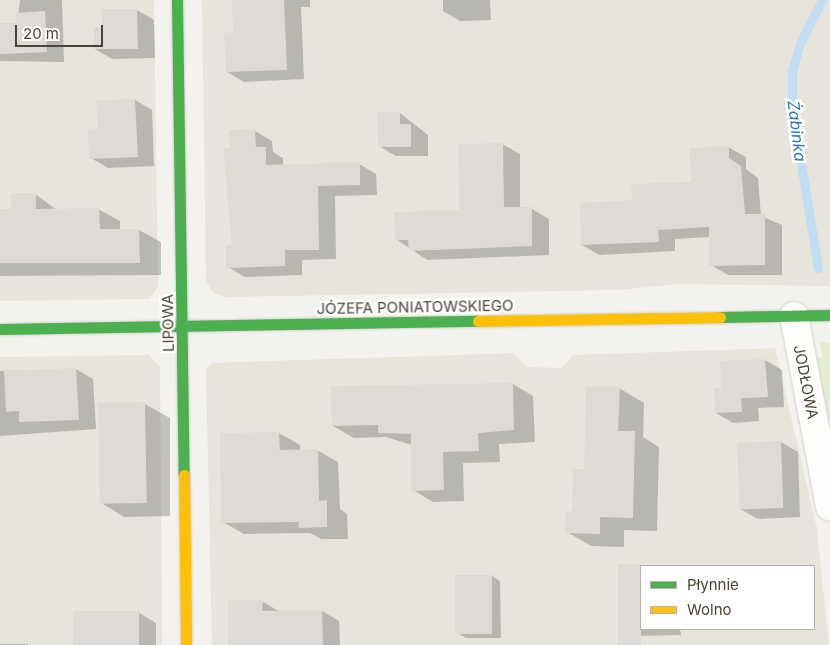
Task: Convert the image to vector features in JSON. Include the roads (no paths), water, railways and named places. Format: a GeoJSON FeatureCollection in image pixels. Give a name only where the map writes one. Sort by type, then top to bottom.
{"type":"FeatureCollection","features":[{"type":"Feature","properties":{"kind":"street","name":"LIPOWA"},"geometry":{"type":"LineString","coordinates":[[177,0],[184,326],[186,645]]}},
{"type":"Feature","properties":{"kind":"street","name":"JÓZEFA PONIATOWSKIEGO"},"geometry":{"type":"LineString","coordinates":[[0,329],[830,315]]}},
{"type":"Feature","properties":{"kind":"street","name":"JODŁOWA"},"geometry":{"type":"LineString","coordinates":[[794,316],[830,507]]}},
{"type":"Feature","properties":{"kind":"waterway","name":"Żabinka"},"geometry":{"type":"LineString","coordinates":[[818,268],[792,107],[792,71],[800,43],[822,0]]}}]}
